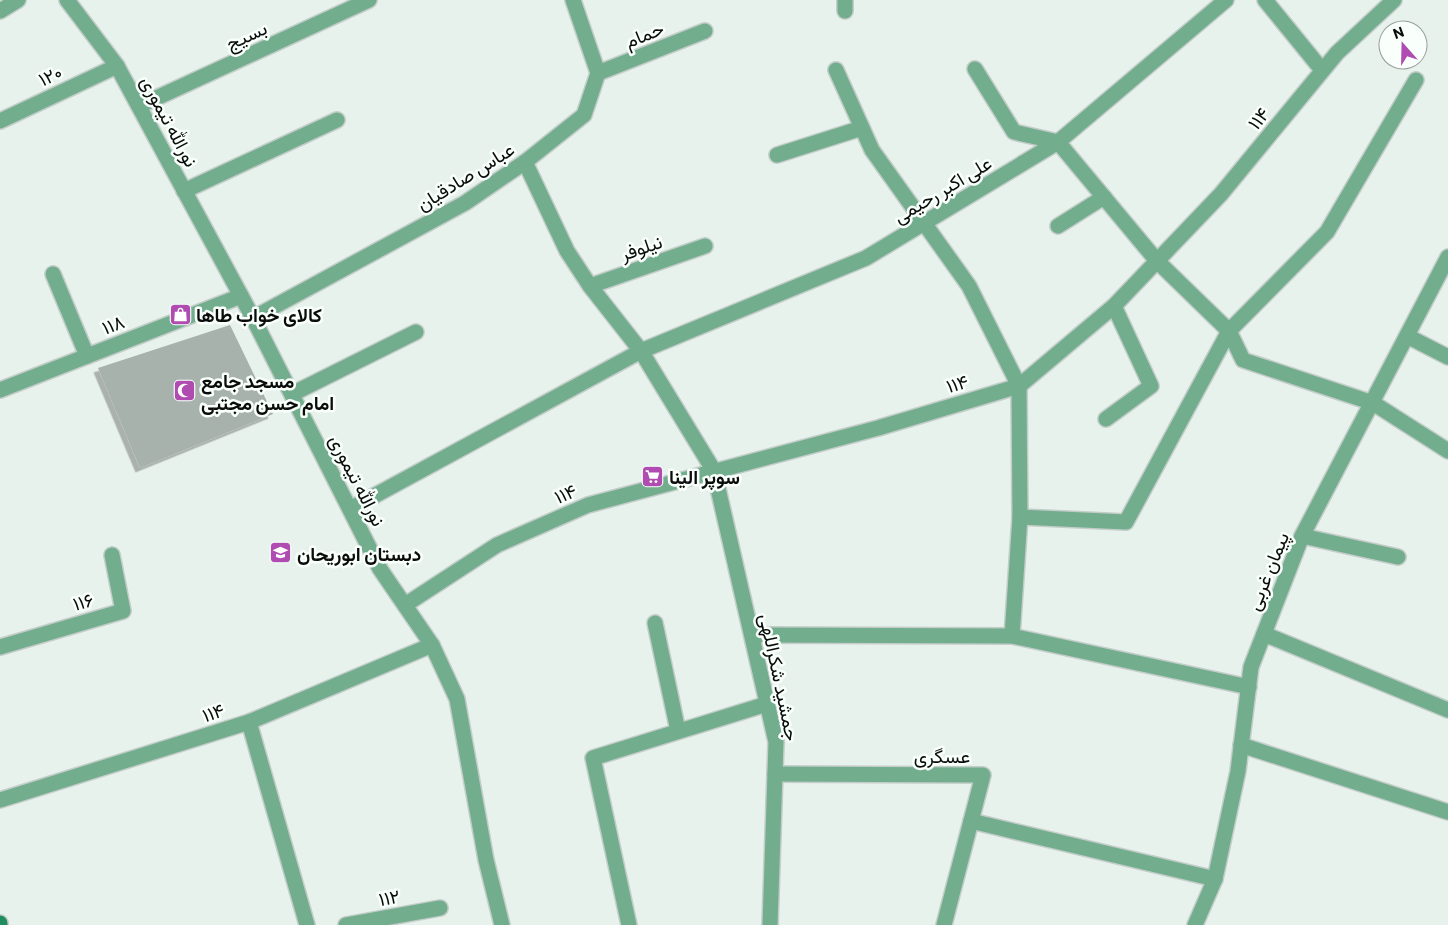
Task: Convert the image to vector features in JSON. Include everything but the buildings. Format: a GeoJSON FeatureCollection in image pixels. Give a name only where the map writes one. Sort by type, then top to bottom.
{"type":"FeatureCollection","features":[{"type":"Feature","properties":{"kind":"street"},"geometry":{"type":"LineString","coordinates":[[0,11],[18,0]]}},
{"type":"Feature","properties":{"kind":"street","name":"بسیج"},"geometry":{"type":"LineString","coordinates":[[139,106],[369,0]]}},
{"type":"Feature","properties":{"kind":"street"},"geometry":{"type":"LineString","coordinates":[[573,0],[598,73]]}},
{"type":"Feature","properties":{"kind":"street","name":"علی اکبر رحیمی"},"geometry":{"type":"LineString","coordinates":[[350,508],[641,351],[866,258],[1058,142],[1226,0]]}},
{"type":"Feature","properties":{"kind":"street"},"geometry":{"type":"LineString","coordinates":[[1265,0],[1322,70]]}},
{"type":"Feature","properties":{"kind":"street","name":"۱۱۴"},"geometry":{"type":"LineString","coordinates":[[405,605],[497,545],[588,505],[878,428],[1019,386],[1114,306],[1221,194],[1337,53],[1394,0]]}},
{"type":"Feature","properties":{"kind":"street","name":"نورالله تیموری"},"geometry":{"type":"LineString","coordinates":[[73,2],[117,66],[139,106],[253,318],[380,569],[432,645],[457,699],[486,860],[502,925]]}},
{"type":"Feature","properties":{"kind":"street","name":"حمام"},"geometry":{"type":"LineString","coordinates":[[598,73],[705,31]]}},
{"type":"Feature","properties":{"kind":"street","name":"۱۲۰"},"geometry":{"type":"LineString","coordinates":[[0,121],[117,66]]}},
{"type":"Feature","properties":{"kind":"street"},"geometry":{"type":"LineString","coordinates":[[975,69],[1014,132],[1058,142],[1157,261],[1229,331],[1243,360],[1373,403],[1448,451]]}},
{"type":"Feature","properties":{"kind":"street"},"geometry":{"type":"LineString","coordinates":[[836,70],[872,150],[969,286],[1019,386],[1020,517],[1012,636]]}},
{"type":"Feature","properties":{"kind":"street","name":"عباس صادقیان"},"geometry":{"type":"LineString","coordinates":[[253,318],[465,203],[525,162],[584,115],[598,73]]}},
{"type":"Feature","properties":{"kind":"street"},"geometry":{"type":"LineString","coordinates":[[1020,517],[1126,522],[1229,331],[1327,232],[1416,80]]}},
{"type":"Feature","properties":{"kind":"street"},"geometry":{"type":"LineString","coordinates":[[184,191],[337,120]]}},
{"type":"Feature","properties":{"kind":"street"},"geometry":{"type":"LineString","coordinates":[[777,155],[862,128]]}},
{"type":"Feature","properties":{"kind":"street","name":"جمشید شکراللهی"},"geometry":{"type":"LineString","coordinates":[[525,162],[567,251],[590,286],[641,351],[714,471],[776,742],[770,925]]}},
{"type":"Feature","properties":{"kind":"street"},"geometry":{"type":"LineString","coordinates":[[1058,226],[1104,197]]}},
{"type":"Feature","properties":{"kind":"street","name":"نیلوفر"},"geometry":{"type":"LineString","coordinates":[[590,286],[705,246]]}},
{"type":"Feature","properties":{"kind":"street","name":"پیمان غربی"},"geometry":{"type":"LineString","coordinates":[[1195,925],[1215,879],[1241,745],[1251,667],[1302,536],[1448,257]]}},
{"type":"Feature","properties":{"kind":"street"},"geometry":{"type":"LineString","coordinates":[[53,274],[87,356]]}},
{"type":"Feature","properties":{"kind":"street","name":"۱۱۸"},"geometry":{"type":"LineString","coordinates":[[0,390],[241,296]]}},
{"type":"Feature","properties":{"kind":"street"},"geometry":{"type":"LineString","coordinates":[[1106,419],[1151,386],[1114,306]]}},
{"type":"Feature","properties":{"kind":"street"},"geometry":{"type":"LineString","coordinates":[[292,394],[416,332]]}},
{"type":"Feature","properties":{"kind":"street"},"geometry":{"type":"LineString","coordinates":[[1407,336],[1448,358]]}},
{"type":"Feature","properties":{"kind":"street"},"geometry":{"type":"LineString","coordinates":[[1302,536],[1398,557]]}},
{"type":"Feature","properties":{"kind":"street","name":"۱۱۶"},"geometry":{"type":"LineString","coordinates":[[0,647],[123,610],[112,555]]}},
{"type":"Feature","properties":{"kind":"street"},"geometry":{"type":"LineString","coordinates":[[655,623],[678,731]]}},
{"type":"Feature","properties":{"kind":"street"},"geometry":{"type":"LineString","coordinates":[[1264,634],[1448,710]]}},
{"type":"Feature","properties":{"kind":"street"},"geometry":{"type":"LineString","coordinates":[[752,635],[1012,636],[1248,687]]}},
{"type":"Feature","properties":{"kind":"street","name":"۱۱۴"},"geometry":{"type":"LineString","coordinates":[[0,800],[249,722],[432,645]]}},
{"type":"Feature","properties":{"kind":"street"},"geometry":{"type":"LineString","coordinates":[[629,925],[593,758],[767,704]]}},
{"type":"Feature","properties":{"kind":"street"},"geometry":{"type":"LineString","coordinates":[[249,722],[307,925]]}},
{"type":"Feature","properties":{"kind":"street"},"geometry":{"type":"LineString","coordinates":[[1241,745],[1448,812]]}},
{"type":"Feature","properties":{"kind":"street","name":"عسگری"},"geometry":{"type":"LineString","coordinates":[[775,774],[983,775],[944,925]]}},
{"type":"Feature","properties":{"kind":"street"},"geometry":{"type":"LineString","coordinates":[[971,821],[1215,879]]}},
{"type":"Feature","properties":{"kind":"street","name":"۱۱۲"},"geometry":{"type":"LineString","coordinates":[[346,925],[440,908]]}},
{"type":"Feature","properties":{"kind":"place","name":"کالای خواب طاها"},"geometry":{"type":"Point","coordinates":[180,314]}},
{"type":"Feature","properties":{"kind":"place","name":"مسجد جامع امام حسن مجتبی"},"geometry":{"type":"Point","coordinates":[185,391]}},
{"type":"Feature","properties":{"kind":"place","name":"سوپر الینا"},"geometry":{"type":"Point","coordinates":[653,476]}},
{"type":"Feature","properties":{"kind":"place","name":"دبستان ابوریحان"},"geometry":{"type":"Point","coordinates":[281,553]}}]}
